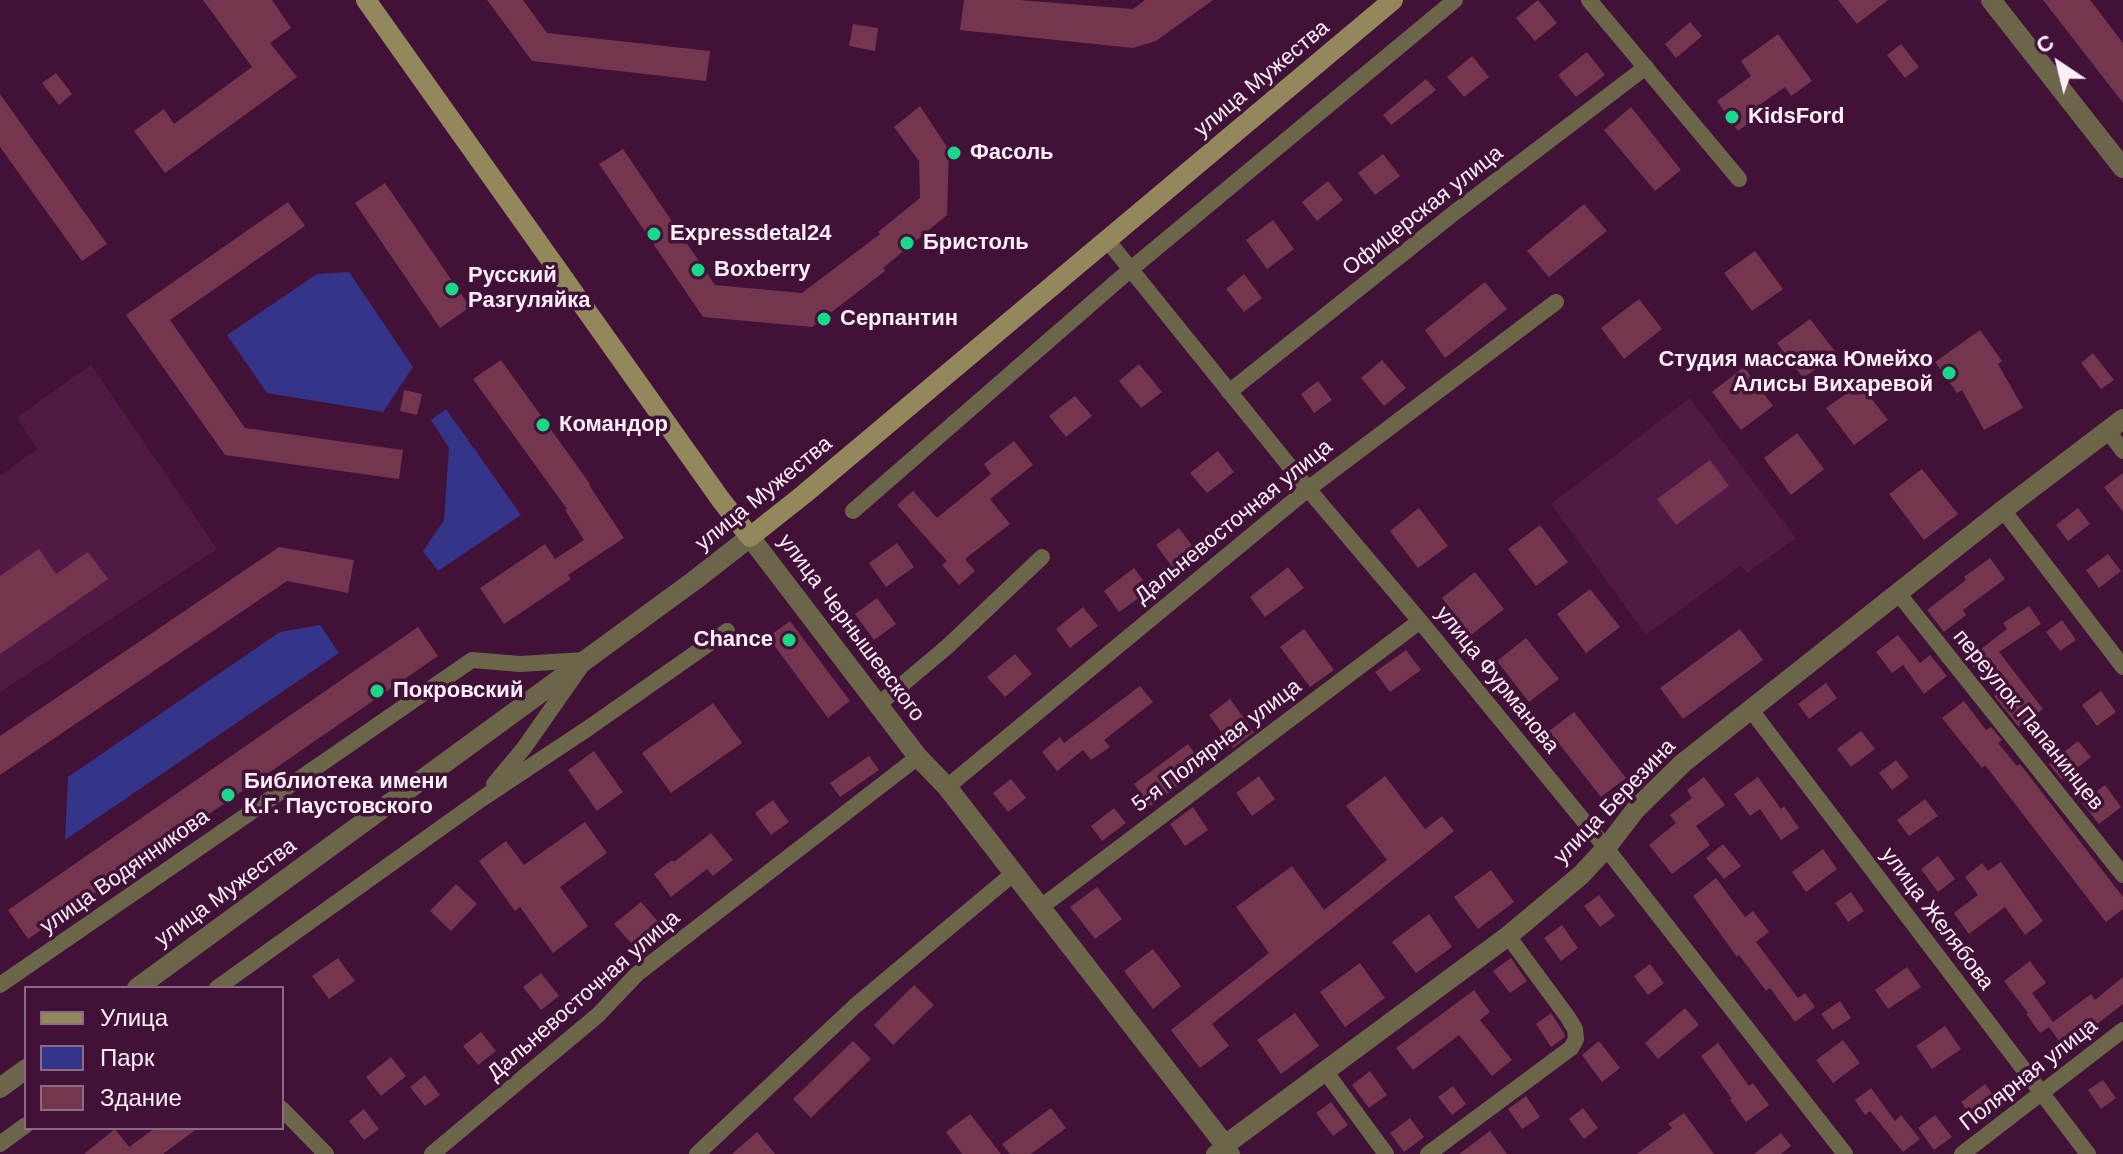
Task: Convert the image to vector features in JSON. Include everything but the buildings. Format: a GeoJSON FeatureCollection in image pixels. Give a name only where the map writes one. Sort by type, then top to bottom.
{"type":"FeatureCollection","features":[{"type":"Feature","properties":{"kind":"main road","name":"улица Чернышевского"},"geometry":{"type":"LineString","coordinates":[[366,0],[750,537]]}},
{"type":"Feature","properties":{"kind":"main road","name":"улица Мужества"},"geometry":{"type":"LineString","coordinates":[[750,537],[1393,0]]}},
{"type":"Feature","properties":{"kind":"street"},"geometry":{"type":"LineString","coordinates":[[853,511],[1131,269],[1455,0]]}},
{"type":"Feature","properties":{"kind":"street"},"geometry":{"type":"LineString","coordinates":[[1589,0],[1739,179]]}},
{"type":"Feature","properties":{"kind":"street"},"geometry":{"type":"LineString","coordinates":[[1991,0],[2123,168]]}},
{"type":"Feature","properties":{"kind":"street","name":"Офицерская улица"},"geometry":{"type":"LineString","coordinates":[[1229,392],[1454,213],[1646,67]]}},
{"type":"Feature","properties":{"kind":"street","name":"улица Фурманова"},"geometry":{"type":"LineString","coordinates":[[1107,240],[1308,489],[1606,848],[1845,1154]]}},
{"type":"Feature","properties":{"kind":"street","name":"Дальневосточная улица"},"geometry":{"type":"LineString","coordinates":[[947,787],[1308,489],[1556,302]]}},
{"type":"Feature","properties":{"kind":"street"},"geometry":{"type":"LineString","coordinates":[[2116,425],[2123,451]]}},
{"type":"Feature","properties":{"kind":"street","name":"улица Березина"},"geometry":{"type":"LineString","coordinates":[[1224,1151],[1325,1071],[1508,936],[1581,875],[1636,809],[1683,763],[2003,510],[2116,425]]}},
{"type":"Feature","properties":{"kind":"street"},"geometry":{"type":"LineString","coordinates":[[2003,510],[2123,667]]}},
{"type":"Feature","properties":{"kind":"street","name":"улица Мужества"},"geometry":{"type":"LineString","coordinates":[[140,986],[750,537]]}},
{"type":"Feature","properties":{"kind":"street","name":"улица Чернышевского"},"geometry":{"type":"LineString","coordinates":[[750,537],[918,757],[947,787],[1041,907],[1224,1151]]}},
{"type":"Feature","properties":{"kind":"street"},"geometry":{"type":"LineString","coordinates":[[879,704],[948,646],[1042,557]]}},
{"type":"Feature","properties":{"kind":"street","name":"переулок Папанинцев"},"geometry":{"type":"LineString","coordinates":[[1898,593],[2123,875]]}},
{"type":"Feature","properties":{"kind":"street","name":"5-я Полярная улица"},"geometry":{"type":"LineString","coordinates":[[1041,907],[1420,621]]}},
{"type":"Feature","properties":{"kind":"street"},"geometry":{"type":"LineString","coordinates":[[220,986],[480,800],[727,631]]}},
{"type":"Feature","properties":{"kind":"street","name":"улица Водянникова"},"geometry":{"type":"LineString","coordinates":[[0,985],[472,660],[520,664],[585,660]]}},
{"type":"Feature","properties":{"kind":"street"},"geometry":{"type":"LineString","coordinates":[[480,800],[524,748],[585,660]]}},
{"type":"Feature","properties":{"kind":"street","name":"улица Желябова"},"geometry":{"type":"LineString","coordinates":[[1751,710],[2088,1154]]}},
{"type":"Feature","properties":{"kind":"street","name":"Дальневосточная улица"},"geometry":{"type":"LineString","coordinates":[[432,1154],[598,1015],[637,974],[918,757]]}},
{"type":"Feature","properties":{"kind":"street"},"geometry":{"type":"LineString","coordinates":[[697,1154],[855,1006],[1014,873]]}},
{"type":"Feature","properties":{"kind":"street"},"geometry":{"type":"LineString","coordinates":[[1428,1154],[1571,1048],[1576,1039],[1575,1029],[1567,1016],[1508,936]]}},
{"type":"Feature","properties":{"kind":"street","name":"Полярная улица"},"geometry":{"type":"LineString","coordinates":[[1962,1154],[2123,1030]]}},
{"type":"Feature","properties":{"kind":"street"},"geometry":{"type":"LineString","coordinates":[[0,1088],[24,1070]]}},
{"type":"Feature","properties":{"kind":"street"},"geometry":{"type":"LineString","coordinates":[[1325,1071],[1386,1154]]}},
{"type":"Feature","properties":{"kind":"street"},"geometry":{"type":"LineString","coordinates":[[284,1111],[326,1154]]}},
{"type":"Feature","properties":{"kind":"street"},"geometry":{"type":"LineString","coordinates":[[0,1144],[24,1126]]}},
{"type":"Feature","properties":{"kind":"shaded area"},"geometry":{"type":"Polygon","coordinates":[[[91,365],[217,549],[0,692],[0,476],[37,449],[17,417],[91,365]]]}},
{"type":"Feature","properties":{"kind":"shaded area"},"geometry":{"type":"Polygon","coordinates":[[[1690,398],[1796,538],[1747,573],[1741,565],[1646,635],[1551,504],[1690,398]]]}},
{"type":"Feature","properties":{"kind":"green space"},"geometry":{"type":"Polygon","coordinates":[[[349,272],[413,367],[383,412],[267,393],[227,335],[317,274],[349,272]]]}},
{"type":"Feature","properties":{"kind":"green space"},"geometry":{"type":"Polygon","coordinates":[[[446,409],[521,515],[438,571],[423,551],[444,520],[449,448],[431,420],[446,409]]]}},
{"type":"Feature","properties":{"kind":"green space"},"geometry":{"type":"Polygon","coordinates":[[[320,625],[339,653],[65,840],[68,777],[280,632],[320,625]]]}},
{"type":"Feature","properties":{"kind":"place","name":"KidsFord"},"geometry":{"type":"Point","coordinates":[1732,117]}},
{"type":"Feature","properties":{"kind":"place","name":"Фасоль"},"geometry":{"type":"Point","coordinates":[954,153]}},
{"type":"Feature","properties":{"kind":"place","name":"Expressdetal24"},"geometry":{"type":"Point","coordinates":[654,234]}},
{"type":"Feature","properties":{"kind":"place","name":"Бристоль"},"geometry":{"type":"Point","coordinates":[907,243]}},
{"type":"Feature","properties":{"kind":"place","name":"Boxberry"},"geometry":{"type":"Point","coordinates":[698,270]}},
{"type":"Feature","properties":{"kind":"place","name":"Русский Разгуляйка"},"geometry":{"type":"Point","coordinates":[452,289]}},
{"type":"Feature","properties":{"kind":"place","name":"Серпантин"},"geometry":{"type":"Point","coordinates":[824,319]}},
{"type":"Feature","properties":{"kind":"place","name":"Студия массажа Юмейхо Алисы Вихаревой"},"geometry":{"type":"Point","coordinates":[1949,373]}},
{"type":"Feature","properties":{"kind":"place","name":"Командор"},"geometry":{"type":"Point","coordinates":[543,425]}},
{"type":"Feature","properties":{"kind":"place","name":"Chance"},"geometry":{"type":"Point","coordinates":[789,640]}},
{"type":"Feature","properties":{"kind":"place","name":"Покровский"},"geometry":{"type":"Point","coordinates":[377,691]}},
{"type":"Feature","properties":{"kind":"place","name":"Библиотека имени К.Г. Паустовского"},"geometry":{"type":"Point","coordinates":[228,795]}}]}
